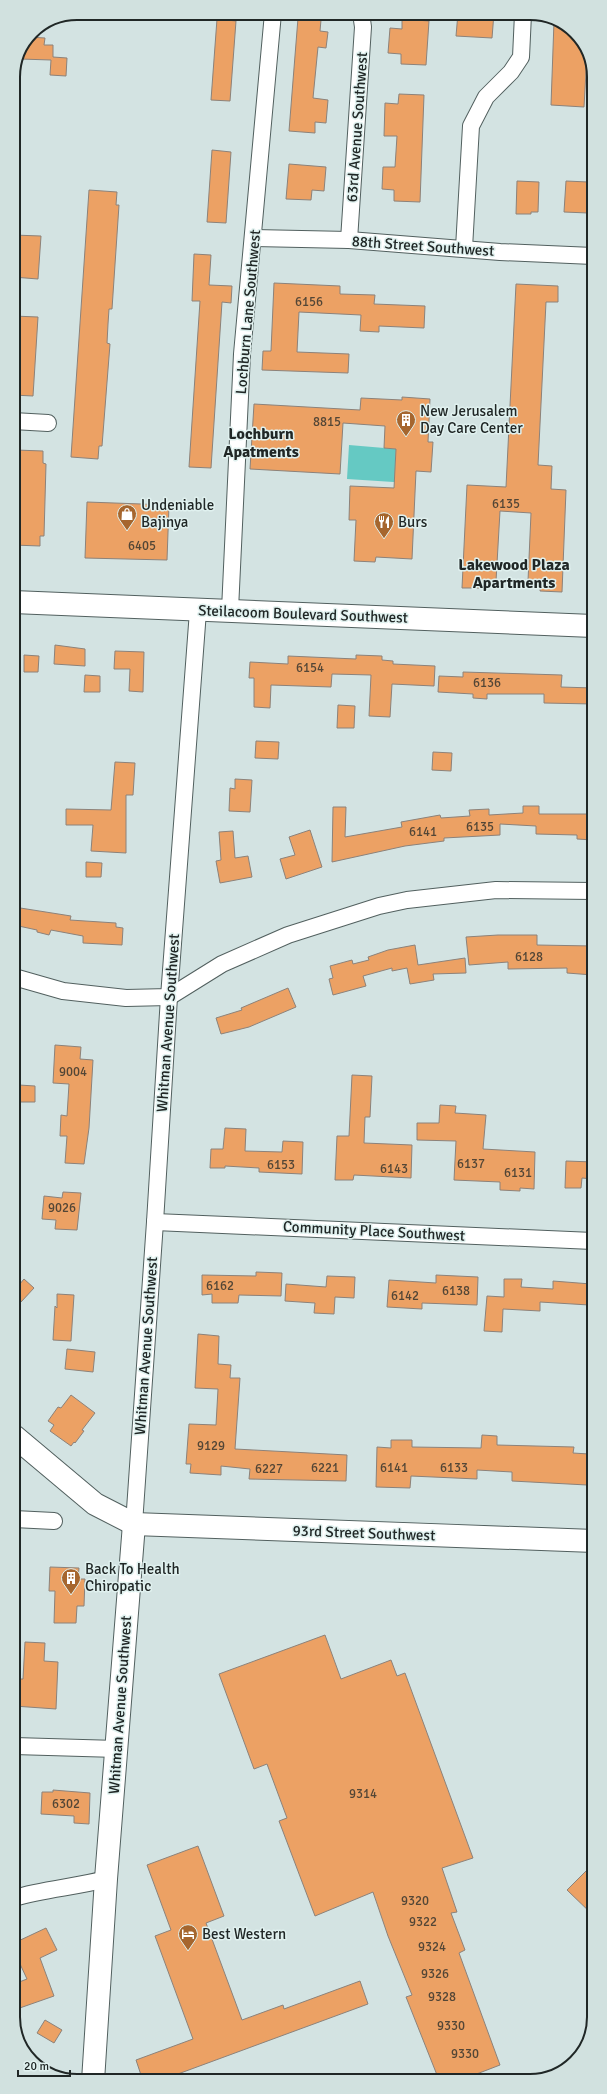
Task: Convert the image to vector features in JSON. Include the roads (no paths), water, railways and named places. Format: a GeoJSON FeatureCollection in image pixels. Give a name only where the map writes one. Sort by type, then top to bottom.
{"type":"FeatureCollection","features":[{"type":"Feature","properties":{"kind":"street","name":"Lochburn Lane Southwest"},"geometry":{"type":"LineString","coordinates":[[230,610],[242,354],[254,238],[272,20]]}},
{"type":"Feature","properties":{"kind":"street","name":"63rd Avenue Southwest"},"geometry":{"type":"LineString","coordinates":[[350,240],[363,27],[362,20]]}},
{"type":"Feature","properties":{"kind":"street"},"geometry":{"type":"LineString","coordinates":[[464,248],[466,178],[471,126],[486,97],[511,72],[521,57],[524,20]]}},
{"type":"Feature","properties":{"kind":"street","name":"88th Street Southwest"},"geometry":{"type":"LineString","coordinates":[[254,238],[350,240],[500,252],[587,256]]}},
{"type":"Feature","properties":{"kind":"street"},"geometry":{"type":"LineString","coordinates":[[20,421],[48,423]]}},
{"type":"Feature","properties":{"kind":"street","name":"Steilacoom Boulevard Southwest"},"geometry":{"type":"LineString","coordinates":[[20,602],[198,611],[230,610],[587,626]]}},
{"type":"Feature","properties":{"kind":"street","name":"Whitman Avenue Southwest"},"geometry":{"type":"LineString","coordinates":[[93,2074],[106,1879],[134,1524],[155,1222],[168,997],[198,611]]}},
{"type":"Feature","properties":{"kind":"street"},"geometry":{"type":"LineString","coordinates":[[20,979],[63,991],[126,998],[168,997],[230,960],[288,935],[379,906],[406,900],[496,890],[587,891]]}},
{"type":"Feature","properties":{"kind":"street","name":"Community Place Southwest"},"geometry":{"type":"LineString","coordinates":[[155,1222],[587,1241]]}},
{"type":"Feature","properties":{"kind":"street"},"geometry":{"type":"LineString","coordinates":[[20,1441],[96,1504],[134,1524]]}},
{"type":"Feature","properties":{"kind":"street"},"geometry":{"type":"LineString","coordinates":[[20,1519],[54,1521]]}},
{"type":"Feature","properties":{"kind":"street","name":"93rd Street Southwest"},"geometry":{"type":"LineString","coordinates":[[134,1524],[587,1541]]}},
{"type":"Feature","properties":{"kind":"street"},"geometry":{"type":"LineString","coordinates":[[20,1746],[117,1749]]}},
{"type":"Feature","properties":{"kind":"street"},"geometry":{"type":"LineString","coordinates":[[20,1896],[33,1892],[79,1886],[106,1879]]}},
{"type":"Feature","properties":{"kind":"place","name":"New Jerusalem Day Care Center"},"geometry":{"type":"Point","coordinates":[406,437]}},
{"type":"Feature","properties":{"kind":"place","name":"Undeniable Bajinya"},"geometry":{"type":"Point","coordinates":[127,531]}},
{"type":"Feature","properties":{"kind":"place","name":"Burs"},"geometry":{"type":"Point","coordinates":[384,539]}},
{"type":"Feature","properties":{"kind":"place","name":"Back To Health Chiropatic"},"geometry":{"type":"Point","coordinates":[71,1595]}},
{"type":"Feature","properties":{"kind":"place","name":"Best Western"},"geometry":{"type":"Point","coordinates":[188,1951]}},
{"type":"Feature","properties":{"kind":"district","name":"Lochburn Apatments"},"geometry":{"type":"Point","coordinates":[261,442]}},
{"type":"Feature","properties":{"kind":"district","name":"Lakewood Plaza Apartments"},"geometry":{"type":"Point","coordinates":[514,573]}}]}
